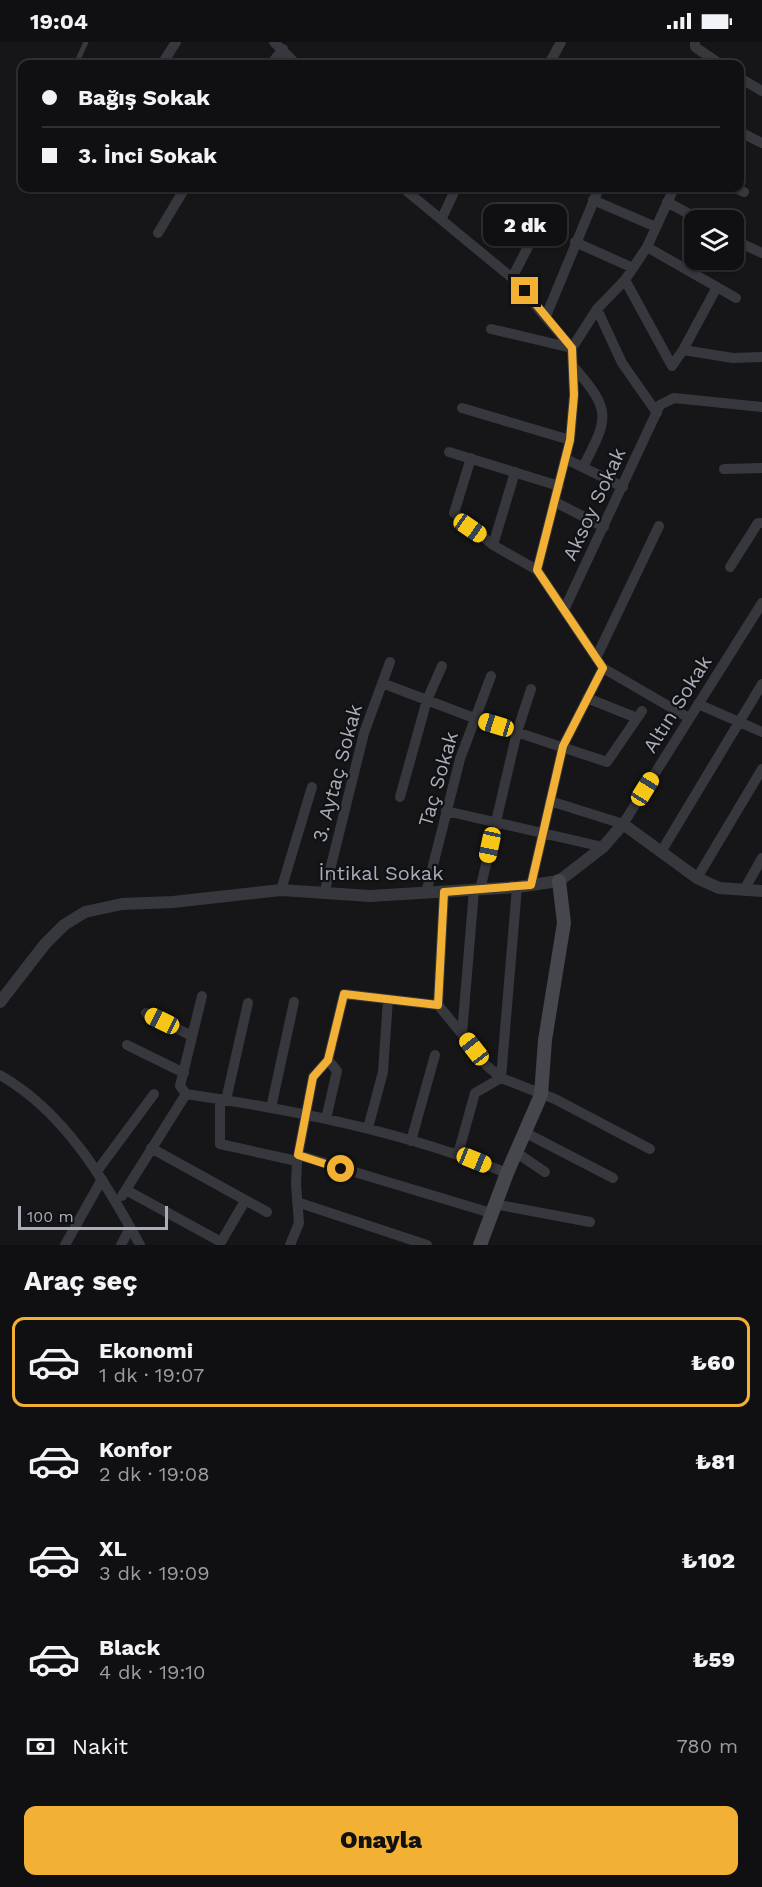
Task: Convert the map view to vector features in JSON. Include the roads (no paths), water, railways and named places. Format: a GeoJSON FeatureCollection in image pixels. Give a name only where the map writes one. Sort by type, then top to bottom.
{"type":"FeatureCollection","features":[{"type":"Feature","properties":{"kind":"main road"},"geometry":{"type":"LineString","coordinates":[[480,1245],[492,1209],[542,1095],[545,1040],[564,923],[559,881]]}},
{"type":"Feature","properties":{"kind":"street"},"geometry":{"type":"LineString","coordinates":[[165,60],[176,42]]}},
{"type":"Feature","properties":{"kind":"street"},"geometry":{"type":"LineString","coordinates":[[551,60],[561,42]]}},
{"type":"Feature","properties":{"kind":"street"},"geometry":{"type":"LineString","coordinates":[[695,44],[715,60]]}},
{"type":"Feature","properties":{"kind":"street"},"geometry":{"type":"LineString","coordinates":[[273,60],[278,46],[292,60]]}},
{"type":"Feature","properties":{"kind":"street"},"geometry":{"type":"LineString","coordinates":[[744,80],[762,91]]}},
{"type":"Feature","properties":{"kind":"street"},"geometry":{"type":"LineString","coordinates":[[744,134],[762,143]]}},
{"type":"Feature","properties":{"kind":"street"},"geometry":{"type":"LineString","coordinates":[[158,233],[182,192]]}},
{"type":"Feature","properties":{"kind":"street"},"geometry":{"type":"LineString","coordinates":[[410,192],[512,278],[572,348]]}},
{"type":"Feature","properties":{"kind":"street"},"geometry":{"type":"LineString","coordinates":[[442,219],[454,192]]}},
{"type":"Feature","properties":{"kind":"street"},"geometry":{"type":"LineString","coordinates":[[546,316],[597,192]]}},
{"type":"Feature","properties":{"kind":"street"},"geometry":{"type":"LineString","coordinates":[[537,570],[570,440],[574,395],[572,348],[597,309],[625,280],[647,247],[672,192]]}},
{"type":"Feature","properties":{"kind":"street"},"geometry":{"type":"LineString","coordinates":[[593,200],[656,227]]}},
{"type":"Feature","properties":{"kind":"street"},"geometry":{"type":"LineString","coordinates":[[668,202],[684,211]]}},
{"type":"Feature","properties":{"kind":"street"},"geometry":{"type":"LineString","coordinates":[[512,278],[531,241]]}},
{"type":"Feature","properties":{"kind":"street"},"geometry":{"type":"LineString","coordinates":[[575,242],[633,268]]}},
{"type":"Feature","properties":{"kind":"street"},"geometry":{"type":"LineString","coordinates":[[744,245],[762,253]]}},
{"type":"Feature","properties":{"kind":"street"},"geometry":{"type":"LineString","coordinates":[[647,247],[736,298]]}},
{"type":"Feature","properties":{"kind":"street"},"geometry":{"type":"LineString","coordinates":[[625,280],[672,366],[717,287]]}},
{"type":"Feature","properties":{"kind":"street"},"geometry":{"type":"LineString","coordinates":[[597,309],[622,363],[657,412],[665,401],[674,398],[762,407]]}},
{"type":"Feature","properties":{"kind":"street"},"geometry":{"type":"LineString","coordinates":[[491,328],[572,348]]}},
{"type":"Feature","properties":{"kind":"street"},"geometry":{"type":"LineString","coordinates":[[683,350],[733,358],[762,357]]}},
{"type":"Feature","properties":{"kind":"street"},"geometry":{"type":"LineString","coordinates":[[573,366],[592,388],[604,418],[601,433],[583,467]]}},
{"type":"Feature","properties":{"kind":"street"},"geometry":{"type":"LineString","coordinates":[[462,408],[570,440]]}},
{"type":"Feature","properties":{"kind":"street","name":"Aksoy Sokak"},"geometry":{"type":"LineString","coordinates":[[564,610],[657,412]]}},
{"type":"Feature","properties":{"kind":"street"},"geometry":{"type":"LineString","coordinates":[[449,452],[559,486]]}},
{"type":"Feature","properties":{"kind":"street"},"geometry":{"type":"LineString","coordinates":[[471,458],[454,513],[493,545],[537,570],[599,663],[689,718]]}},
{"type":"Feature","properties":{"kind":"street"},"geometry":{"type":"LineString","coordinates":[[566,459],[622,487]]}},
{"type":"Feature","properties":{"kind":"street"},"geometry":{"type":"LineString","coordinates":[[724,470],[762,468]]}},
{"type":"Feature","properties":{"kind":"street"},"geometry":{"type":"LineString","coordinates":[[493,545],[515,472]]}},
{"type":"Feature","properties":{"kind":"street"},"geometry":{"type":"LineString","coordinates":[[555,502],[604,527]]}},
{"type":"Feature","properties":{"kind":"street"},"geometry":{"type":"LineString","coordinates":[[730,567],[759,523],[762,523]]}},
{"type":"Feature","properties":{"kind":"street"},"geometry":{"type":"LineString","coordinates":[[531,885],[563,746],[588,698],[599,663],[659,526]]}},
{"type":"Feature","properties":{"kind":"street","name":"Altın Sokak"},"geometry":{"type":"LineString","coordinates":[[623,824],[762,603]]}},
{"type":"Feature","properties":{"kind":"street","name":"3. Aytaç Sokak"},"geometry":{"type":"LineString","coordinates":[[324,894],[364,733],[390,662]]}},
{"type":"Feature","properties":{"kind":"street","name":"Taç Sokak"},"geometry":{"type":"LineString","coordinates":[[400,797],[427,700],[442,666]]}},
{"type":"Feature","properties":{"kind":"street","name":"Taç Sokak"},"geometry":{"type":"LineString","coordinates":[[426,893],[446,811],[474,718],[491,676]]}},
{"type":"Feature","properties":{"kind":"street"},"geometry":{"type":"LineString","coordinates":[[382,683],[474,718],[608,762],[640,714],[588,698]]}},
{"type":"Feature","properties":{"kind":"street"},"geometry":{"type":"LineString","coordinates":[[661,852],[762,684]]}},
{"type":"Feature","properties":{"kind":"street"},"geometry":{"type":"LineString","coordinates":[[462,1034],[477,890],[531,689]]}},
{"type":"Feature","properties":{"kind":"street"},"geometry":{"type":"LineString","coordinates":[[698,704],[762,732]]}},
{"type":"Feature","properties":{"kind":"street"},"geometry":{"type":"LineString","coordinates":[[697,878],[762,770]]}},
{"type":"Feature","properties":{"kind":"street"},"geometry":{"type":"LineString","coordinates":[[282,890],[312,788]]}},
{"type":"Feature","properties":{"kind":"street"},"geometry":{"type":"LineString","coordinates":[[550,801],[623,824],[697,878],[719,888],[762,891]]}},
{"type":"Feature","properties":{"kind":"street"},"geometry":{"type":"LineString","coordinates":[[446,811],[603,847]]}},
{"type":"Feature","properties":{"kind":"street","name":"İntikal Sokak"},"geometry":{"type":"LineString","coordinates":[[0,1002],[45,944],[63,925],[86,912],[122,904],[173,902],[282,890],[370,896],[517,887],[559,881],[603,847],[623,824]]}},
{"type":"Feature","properties":{"kind":"street"},"geometry":{"type":"LineString","coordinates":[[744,890],[762,858]]}},
{"type":"Feature","properties":{"kind":"street"},"geometry":{"type":"LineString","coordinates":[[501,1078],[517,887]]}},
{"type":"Feature","properties":{"kind":"street"},"geometry":{"type":"LineString","coordinates":[[444,892],[438,1005],[486,1065],[501,1078],[555,1098],[650,1149]]}},
{"type":"Feature","properties":{"kind":"street"},"geometry":{"type":"LineString","coordinates":[[290,1245],[299,1222],[298,1158],[313,1077],[328,1060],[344,994],[438,1005]]}},
{"type":"Feature","properties":{"kind":"street"},"geometry":{"type":"LineString","coordinates":[[202,996],[180,1086],[186,1094],[306,1114],[368,1128],[458,1154],[507,1173]]}},
{"type":"Feature","properties":{"kind":"street"},"geometry":{"type":"LineString","coordinates":[[368,1128],[383,1072],[388,999]]}},
{"type":"Feature","properties":{"kind":"street"},"geometry":{"type":"LineString","coordinates":[[271,1108],[294,1002]]}},
{"type":"Feature","properties":{"kind":"street"},"geometry":{"type":"LineString","coordinates":[[248,1003],[223,1100],[220,1144],[298,1158],[492,1209],[590,1222]]}},
{"type":"Feature","properties":{"kind":"street"},"geometry":{"type":"LineString","coordinates":[[146,1013],[192,1036]]}},
{"type":"Feature","properties":{"kind":"street"},"geometry":{"type":"LineString","coordinates":[[127,1045],[184,1073]]}},
{"type":"Feature","properties":{"kind":"street"},"geometry":{"type":"LineString","coordinates":[[411,1141],[435,1055]]}},
{"type":"Feature","properties":{"kind":"street"},"geometry":{"type":"LineString","coordinates":[[326,1119],[337,1071],[328,1060]]}},
{"type":"Feature","properties":{"kind":"street"},"geometry":{"type":"LineString","coordinates":[[0,1075],[14,1083],[52,1117],[100,1175],[140,1245]]}},
{"type":"Feature","properties":{"kind":"street"},"geometry":{"type":"LineString","coordinates":[[458,1154],[475,1093],[501,1078]]}},
{"type":"Feature","properties":{"kind":"street"},"geometry":{"type":"LineString","coordinates":[[65,1245],[100,1175],[154,1094]]}},
{"type":"Feature","properties":{"kind":"street"},"geometry":{"type":"LineString","coordinates":[[117,1205],[186,1094]]}},
{"type":"Feature","properties":{"kind":"street"},"geometry":{"type":"LineString","coordinates":[[526,1133],[614,1178]]}},
{"type":"Feature","properties":{"kind":"street"},"geometry":{"type":"LineString","coordinates":[[151,1148],[267,1212]]}},
{"type":"Feature","properties":{"kind":"street"},"geometry":{"type":"LineString","coordinates":[[516,1153],[545,1172]]}},
{"type":"Feature","properties":{"kind":"street"},"geometry":{"type":"LineString","coordinates":[[126,1190],[220,1242],[245,1201]]}},
{"type":"Feature","properties":{"kind":"street"},"geometry":{"type":"LineString","coordinates":[[297,1202],[427,1245]]}},
{"type":"Feature","properties":{"kind":"street"},"geometry":{"type":"LineString","coordinates":[[121,1245],[130,1228]]}},
{"type":"Feature","properties":{"kind":"lane"},"geometry":{"type":"LineString","coordinates":[[78,60],[86,42]]}}]}
